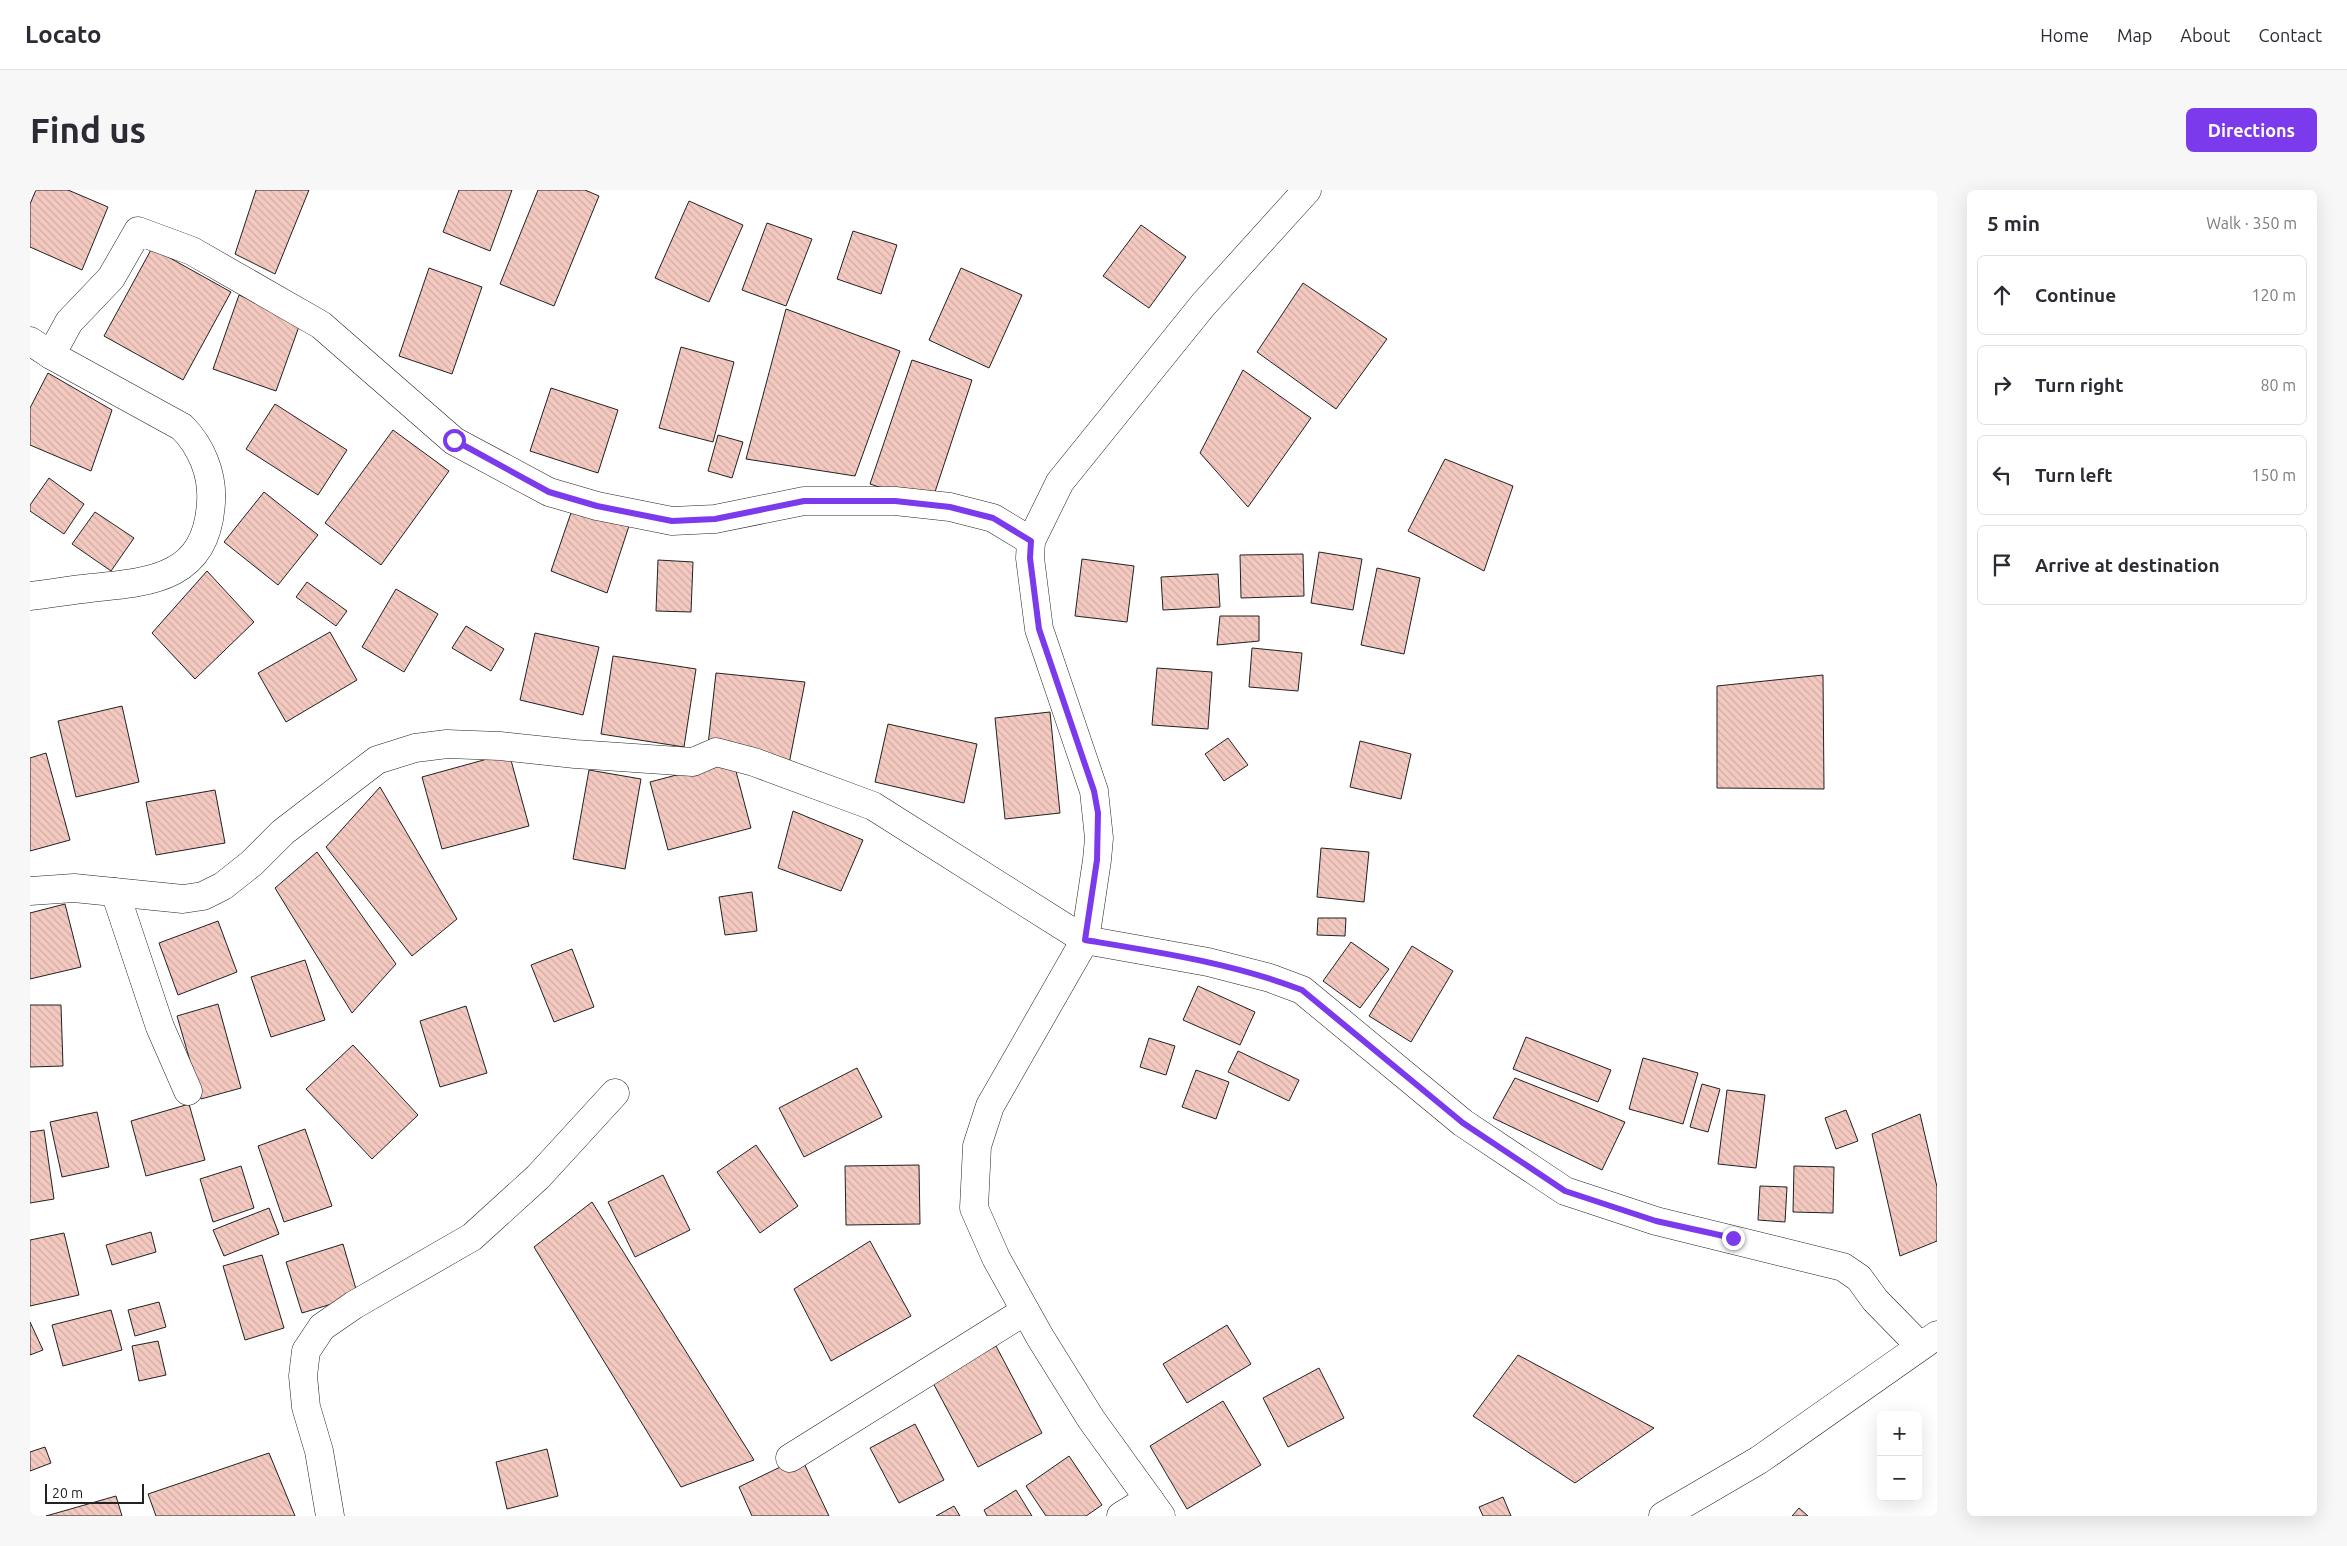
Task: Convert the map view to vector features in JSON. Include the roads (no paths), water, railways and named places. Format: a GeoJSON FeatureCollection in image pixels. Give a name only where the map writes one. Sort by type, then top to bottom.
{"type":"FeatureCollection","features":[{"type":"Feature","properties":{"kind":"street"},"geometry":{"type":"LineString","coordinates":[[1121,1516],[1155,1508],[1091,1419],[1025,1311],[983,1231],[974,1208],[977,1146],[990,1106],[1085,940],[1097,860],[1098,813],[1094,791],[1039,629],[1030,558],[1031,541],[1060,482],[1203,305],[1307,190]]}},
{"type":"Feature","properties":{"kind":"street"},"geometry":{"type":"LineString","coordinates":[[30,596],[124,586],[143,583],[164,576],[184,565],[200,548],[210,519],[212,496],[208,475],[201,452],[194,438],[182,426],[40,348],[69,322],[111,278],[138,231],[192,251],[321,325],[454,440],[549,492],[597,506],[672,521],[715,519],[804,501],[895,501],[950,507],[993,518],[1031,541]]}},
{"type":"Feature","properties":{"kind":"street"},"geometry":{"type":"LineString","coordinates":[[30,891],[74,888],[183,899],[202,896],[223,886],[252,863],[283,832],[377,760],[415,748],[446,744],[500,746],[574,754],[694,762],[716,752],[754,762],[874,806],[1085,940],[1208,962],[1270,978],[1302,990],[1463,1123],[1565,1191],[1656,1221],[1843,1267],[1859,1278],[1875,1300],[1928,1340],[1758,1460],[1663,1516]]}},
{"type":"Feature","properties":{"kind":"street"},"geometry":{"type":"LineString","coordinates":[[115,892],[157,1018],[188,1091]]}},
{"type":"Feature","properties":{"kind":"street"},"geometry":{"type":"LineString","coordinates":[[330,1516],[319,1451],[306,1407],[303,1376],[306,1351],[322,1327],[354,1305],[472,1237],[538,1177],[615,1093]]}},
{"type":"Feature","properties":{"kind":"street"},"geometry":{"type":"LineString","coordinates":[[790,1458],[1025,1311]]}}]}
